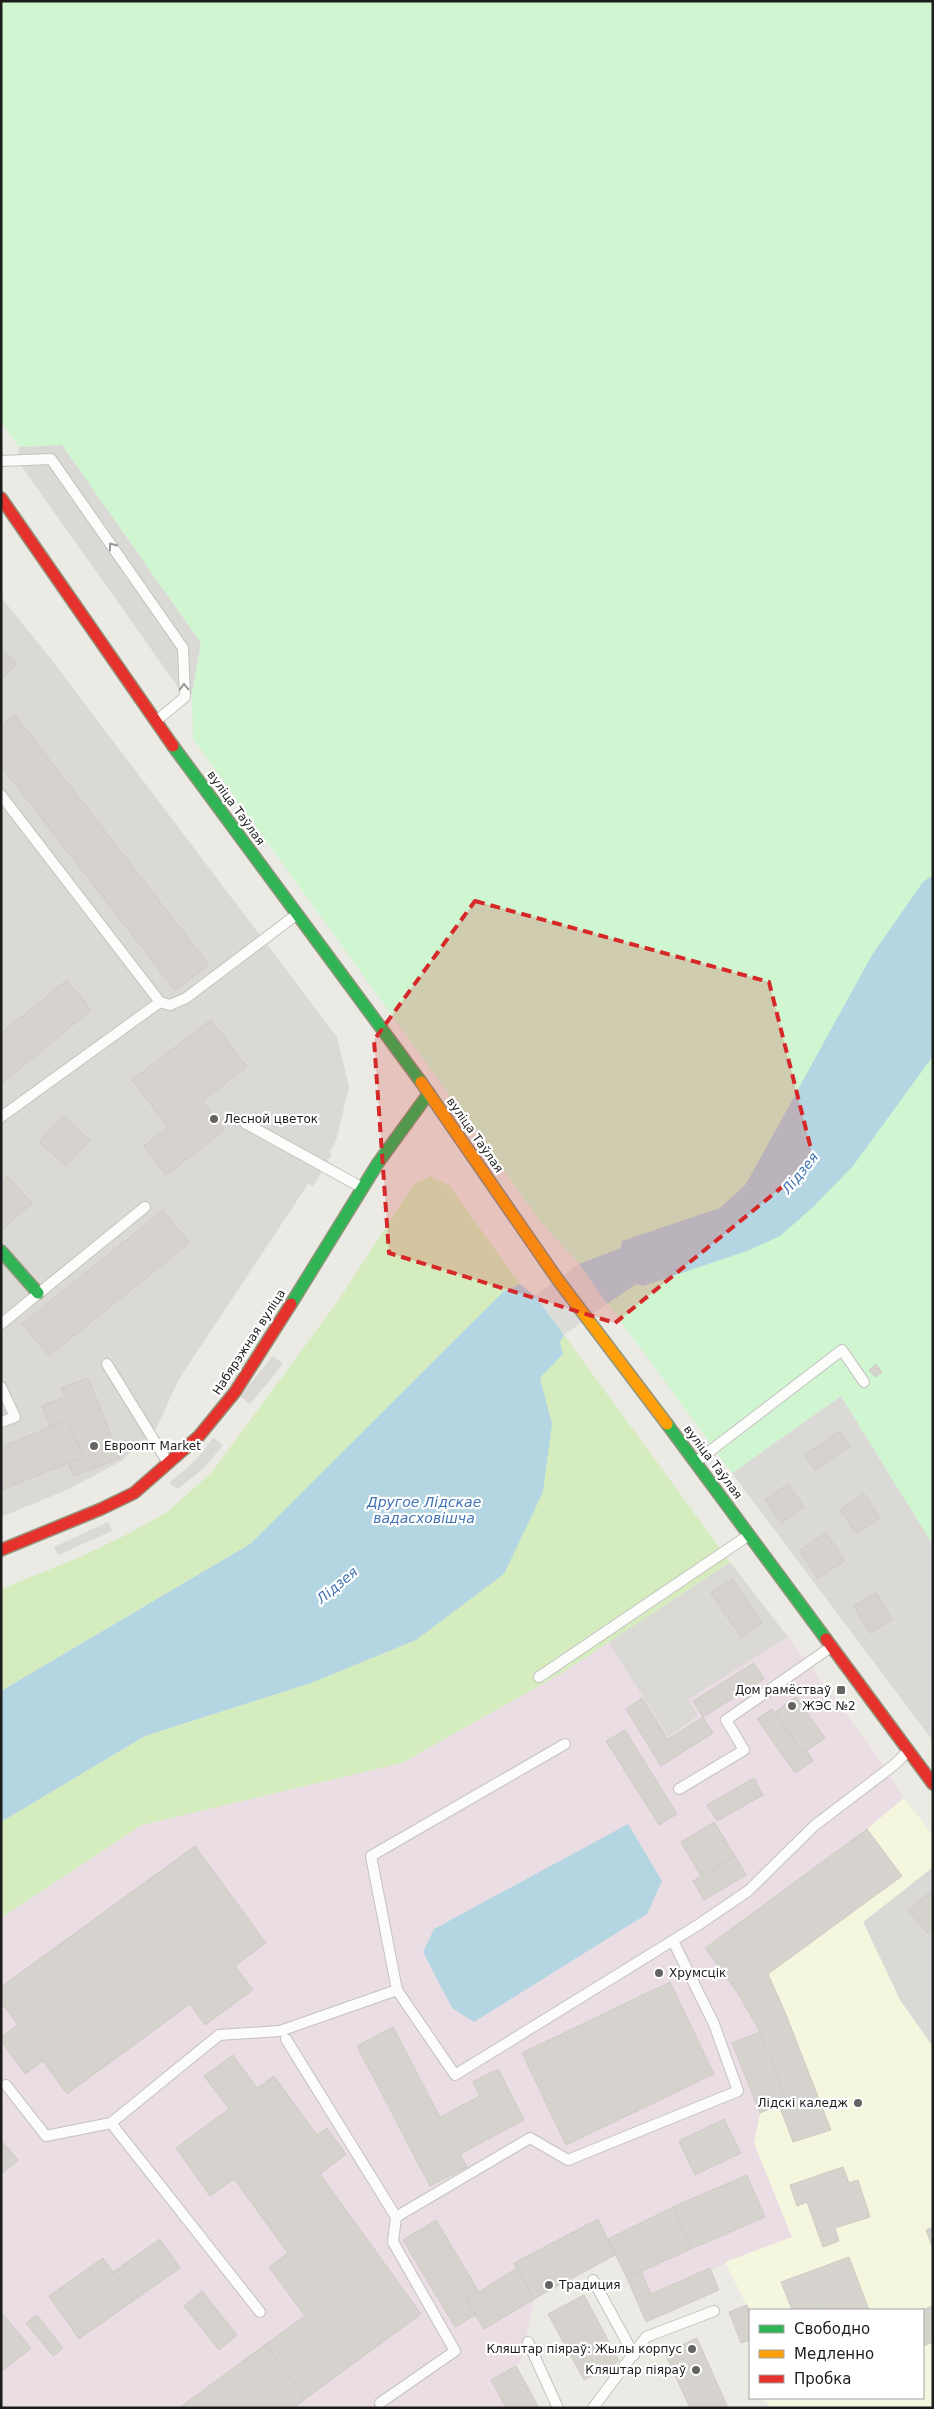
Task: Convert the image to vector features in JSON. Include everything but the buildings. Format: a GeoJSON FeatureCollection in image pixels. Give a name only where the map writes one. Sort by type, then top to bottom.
{"type":"FeatureCollection","features":[{"type":"Feature","properties":{"kind":"main road","name":"вуліца Таўлая"},"geometry":{"type":"LineString","coordinates":[[1,498],[155,722],[429,1093],[558,1280],[696,1462],[933,1784]]}},
{"type":"Feature","properties":{"kind":"main road","name":"Набярэжная вуліца"},"geometry":{"type":"LineString","coordinates":[[1,1550],[101,1509],[134,1493],[198,1436],[235,1392],[263,1350],[362,1188],[429,1093]]}},
{"type":"Feature","properties":{"kind":"main road"},"geometry":{"type":"LineString","coordinates":[[1,1251],[38,1293]]}},
{"type":"Feature","properties":{"kind":"lane"},"geometry":{"type":"LineString","coordinates":[[1,461],[51,459],[183,648],[185,697],[155,722]]}},
{"type":"Feature","properties":{"kind":"lane"},"geometry":{"type":"LineString","coordinates":[[1,795],[160,1002],[170,1005],[186,998],[297,914]]}},
{"type":"Feature","properties":{"kind":"lane"},"geometry":{"type":"LineString","coordinates":[[1,1117],[160,1002]]}},
{"type":"Feature","properties":{"kind":"lane"},"geometry":{"type":"LineString","coordinates":[[245,1123],[362,1188]]}},
{"type":"Feature","properties":{"kind":"lane"},"geometry":{"type":"LineString","coordinates":[[1,1324],[145,1207]]}},
{"type":"Feature","properties":{"kind":"lane"},"geometry":{"type":"LineString","coordinates":[[696,1462],[842,1350],[864,1382]]}},
{"type":"Feature","properties":{"kind":"lane"},"geometry":{"type":"LineString","coordinates":[[107,1364],[169,1463]]}},
{"type":"Feature","properties":{"kind":"lane"},"geometry":{"type":"LineString","coordinates":[[1,1387],[15,1417],[1,1422]]}},
{"type":"Feature","properties":{"kind":"lane"},"geometry":{"type":"LineString","coordinates":[[539,1677],[749,1535]]}},
{"type":"Feature","properties":{"kind":"lane"},"geometry":{"type":"LineString","coordinates":[[679,1789],[744,1750],[726,1720],[832,1647]]}},
{"type":"Feature","properties":{"kind":"lane"},"geometry":{"type":"LineString","coordinates":[[565,1744],[371,1856],[397,1990],[455,2075],[673,1941],[748,1891],[814,1826],[894,1765],[908,1750]]}},
{"type":"Feature","properties":{"kind":"lane"},"geometry":{"type":"LineString","coordinates":[[396,2217],[530,2138],[568,2160],[738,2091],[714,2024],[673,1941]]}},
{"type":"Feature","properties":{"kind":"lane"},"geometry":{"type":"LineString","coordinates":[[6,2085],[46,2136],[111,2124],[219,2035],[280,2031],[397,1990]]}},
{"type":"Feature","properties":{"kind":"lane"},"geometry":{"type":"LineString","coordinates":[[286,2039],[396,2217],[393,2242],[455,2351],[380,2403]]}},
{"type":"Feature","properties":{"kind":"lane"},"geometry":{"type":"LineString","coordinates":[[111,2124],[260,2312]]}},
{"type":"Feature","properties":{"kind":"lane"},"geometry":{"type":"LineString","coordinates":[[593,2280],[634,2355]]}},
{"type":"Feature","properties":{"kind":"lane"},"geometry":{"type":"LineString","coordinates":[[593,2408],[646,2337],[714,2310]]}},
{"type":"Feature","properties":{"kind":"lane"},"geometry":{"type":"LineString","coordinates":[[528,2342],[558,2408]]}},
{"type":"Feature","properties":{"kind":"highlighted area"},"geometry":{"type":"Polygon","coordinates":[[[475,901],[769,982],[814,1161],[615,1323],[389,1253],[374,1040],[475,901]]]}},
{"type":"Feature","properties":{"kind":"shaded area"},"geometry":{"type":"Polygon","coordinates":[[[62,445],[201,643],[192,694],[185,697],[18,461],[19,447],[62,445]]]}},
{"type":"Feature","properties":{"kind":"shaded area"},"geometry":{"type":"Polygon","coordinates":[[[1,597],[51,659],[337,1037],[349,1087],[336,1141],[329,1152],[332,1154],[313,1186],[308,1184],[179,1379],[156,1429],[121,1461],[69,1489],[1,1517],[1,597]]]}},
{"type":"Feature","properties":{"kind":"shaded area"},"geometry":{"type":"Polygon","coordinates":[[[273,1356],[283,1364],[250,1404],[240,1396],[273,1356]]]}},
{"type":"Feature","properties":{"kind":"shaded area"},"geometry":{"type":"Polygon","coordinates":[[[841,1396],[933,1545],[933,1741],[732,1473],[841,1396]]]}},
{"type":"Feature","properties":{"kind":"shaded area"},"geometry":{"type":"Polygon","coordinates":[[[213,1438],[223,1445],[205,1467],[178,1489],[169,1483],[196,1460],[213,1438]]]}},
{"type":"Feature","properties":{"kind":"shaded area"},"geometry":{"type":"Polygon","coordinates":[[[108,1522],[112,1531],[58,1555],[54,1547],[108,1522]]]}},
{"type":"Feature","properties":{"kind":"shaded area"},"geometry":{"type":"Polygon","coordinates":[[[730,1562],[788,1637],[689,1699],[698,1716],[668,1737],[608,1642],[730,1562]]]}},
{"type":"Feature","properties":{"kind":"shaded area"},"geometry":{"type":"Polygon","coordinates":[[[788,1637],[868,1743],[904,1798],[867,1829],[705,1948],[739,1995],[760,2032],[787,2102],[754,2143],[792,2237],[651,2294],[641,2272],[627,2278],[615,2255],[534,2299],[521,2362],[491,2380],[506,2408],[1,2408],[1,1918],[142,1825],[402,1763],[562,1673],[608,1642],[669,1737],[698,1716],[689,1699],[788,1637]]]}},
{"type":"Feature","properties":{"kind":"shaded area","name":"Лідскі каледж"},"geometry":{"type":"Polygon","coordinates":[[[904,1798],[933,1836],[933,1867],[863,1922],[900,2000],[933,2047],[933,2408],[770,2408],[766,2399],[924,2399],[924,2309],[749,2310],[725,2262],[792,2237],[754,2143],[760,2113],[787,2101],[760,2032],[739,1995],[705,1948],[867,1829],[904,1798]]]}},
{"type":"Feature","properties":{"kind":"shaded area"},"geometry":{"type":"Polygon","coordinates":[[[933,1867],[933,2047],[900,2000],[863,1922],[933,1867]]]}},
{"type":"Feature","properties":{"kind":"green space"},"geometry":{"type":"Polygon","coordinates":[[[1,1],[933,1],[933,1545],[841,1396],[732,1473],[579,1264],[540,1221],[193,739],[192,694],[201,643],[62,445],[19,447],[1,422],[1,1]]]}},
{"type":"Feature","properties":{"kind":"green space"},"geometry":{"type":"Polygon","coordinates":[[[430,1176],[449,1185],[520,1284],[504,1291],[250,1544],[1,1691],[1,1589],[80,1557],[166,1513],[212,1472],[338,1301],[413,1185],[430,1176]]]}},
{"type":"Feature","properties":{"kind":"green space"},"geometry":{"type":"Polygon","coordinates":[[[564,1335],[730,1562],[562,1673],[402,1763],[142,1825],[1,1918],[1,1822],[145,1736],[311,1683],[416,1640],[552,1424],[539,1378],[563,1354],[560,1342],[564,1335]]]}},
{"type":"Feature","properties":{"kind":"water","name":"Лідзея"},"geometry":{"type":"Polygon","coordinates":[[[933,875],[933,1056],[853,1166],[811,1209],[780,1236],[747,1251],[643,1286],[636,1284],[607,1304],[579,1264],[621,1248],[622,1241],[720,1208],[746,1184],[872,955],[923,882],[933,875]]]}},
{"type":"Feature","properties":{"kind":"water","name":"Другое Лідскае вадасховішча"},"geometry":{"type":"Polygon","coordinates":[[[520,1284],[535,1296],[564,1335],[560,1342],[563,1354],[540,1378],[552,1424],[543,1492],[504,1574],[416,1640],[311,1683],[145,1736],[1,1822],[1,1691],[250,1544],[504,1291],[520,1284]]]}},
{"type":"Feature","properties":{"kind":"water"},"geometry":{"type":"Polygon","coordinates":[[[628,1824],[662,1881],[647,1914],[474,2022],[452,2008],[423,1952],[434,1929],[628,1824]]]}},
{"type":"Feature","properties":{"kind":"pier"},"geometry":{"type":"Polygon","coordinates":[[[579,1264],[607,1304],[564,1335],[535,1296],[579,1264]]]}},
{"type":"Feature","properties":{"kind":"traffic: fast"},"geometry":{"type":"LineString","coordinates":[[173,746],[421,1082]]}},
{"type":"Feature","properties":{"kind":"traffic: fast"},"geometry":{"type":"LineString","coordinates":[[291,1304],[378,1163],[429,1093]]}},
{"type":"Feature","properties":{"kind":"traffic: fast"},"geometry":{"type":"LineString","coordinates":[[1,1251],[38,1293]]}},
{"type":"Feature","properties":{"kind":"traffic: fast"},"geometry":{"type":"LineString","coordinates":[[667,1424],[826,1639]]}},
{"type":"Feature","properties":{"kind":"traffic: slow"},"geometry":{"type":"LineString","coordinates":[[421,1082],[558,1280],[667,1424]]}},
{"type":"Feature","properties":{"kind":"traffic: jam"},"geometry":{"type":"LineString","coordinates":[[1,498],[173,746]]}},
{"type":"Feature","properties":{"kind":"traffic: jam"},"geometry":{"type":"LineString","coordinates":[[1,1550],[101,1509],[134,1493],[199,1436],[235,1392],[291,1304]]}},
{"type":"Feature","properties":{"kind":"traffic: jam"},"geometry":{"type":"LineString","coordinates":[[826,1639],[933,1784]]}},
{"type":"Feature","properties":{"kind":"place","name":"Лесной цветок"},"geometry":{"type":"Point","coordinates":[214,1119]}},
{"type":"Feature","properties":{"kind":"place","name":"Евроопт Market"},"geometry":{"type":"Point","coordinates":[94,1446]}},
{"type":"Feature","properties":{"kind":"place","name":"Дом рамёстваў"},"geometry":{"type":"Point","coordinates":[841,1690]}},
{"type":"Feature","properties":{"kind":"place","name":"ЖЭС №2"},"geometry":{"type":"Point","coordinates":[792,1706]}},
{"type":"Feature","properties":{"kind":"place","name":"Хрумсцік"},"geometry":{"type":"Point","coordinates":[659,1973]}},
{"type":"Feature","properties":{"kind":"place","name":"Лідскі каледж"},"geometry":{"type":"Point","coordinates":[858,2103]}},
{"type":"Feature","properties":{"kind":"place","name":"Традиция"},"geometry":{"type":"Point","coordinates":[549,2285]}},
{"type":"Feature","properties":{"kind":"place","name":"Кляштар піяраў: Жылы корпус"},"geometry":{"type":"Point","coordinates":[692,2349]}},
{"type":"Feature","properties":{"kind":"place","name":"Кляштар піяраў"},"geometry":{"type":"Point","coordinates":[696,2370]}}]}
